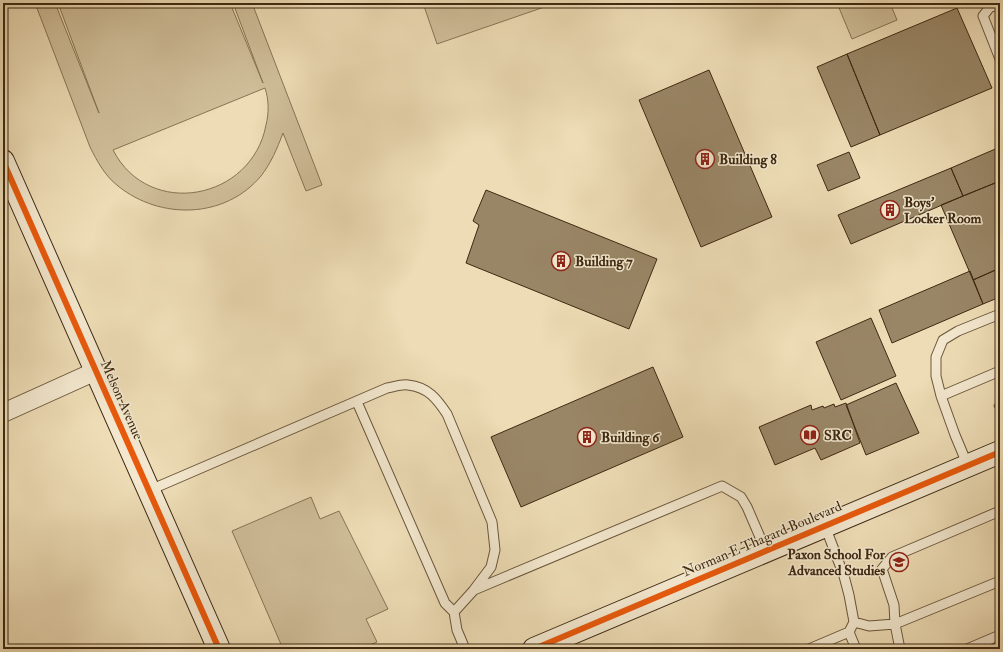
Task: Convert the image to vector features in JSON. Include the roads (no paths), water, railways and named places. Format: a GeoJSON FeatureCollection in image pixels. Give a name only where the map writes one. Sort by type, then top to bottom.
{"type":"FeatureCollection","features":[{"type":"Feature","properties":{"kind":"street","name":"Melson Avenue"},"geometry":{"type":"LineString","coordinates":[[3,161],[8,187],[96,371],[150,490],[219,649]]}},
{"type":"Feature","properties":{"kind":"street"},"geometry":{"type":"LineString","coordinates":[[3,413],[96,371]]}},
{"type":"Feature","properties":{"kind":"street","name":"Norman E Thagard Boulevard"},"geometry":{"type":"LineString","coordinates":[[534,649],[1000,452]]}},
{"type":"Feature","properties":{"kind":"lane"},"geometry":{"type":"LineString","coordinates":[[1000,6],[990,8],[983,16],[1000,58]]}},
{"type":"Feature","properties":{"kind":"lane"},"geometry":{"type":"LineString","coordinates":[[968,466],[941,396],[936,376],[936,357],[943,340],[958,331],[1000,314]]}},
{"type":"Feature","properties":{"kind":"lane"},"geometry":{"type":"LineString","coordinates":[[941,396],[1000,372]]}},
{"type":"Feature","properties":{"kind":"lane"},"geometry":{"type":"LineString","coordinates":[[150,490],[387,388],[408,385],[424,390],[438,399],[447,414],[492,522],[495,550],[491,567],[473,591],[454,612]]}},
{"type":"Feature","properties":{"kind":"lane"},"geometry":{"type":"LineString","coordinates":[[357,402],[445,603],[454,612],[457,630],[465,649]]}},
{"type":"Feature","properties":{"kind":"lane"},"geometry":{"type":"LineString","coordinates":[[473,591],[722,486],[741,497],[766,550]]}},
{"type":"Feature","properties":{"kind":"lane"},"geometry":{"type":"LineString","coordinates":[[900,649],[895,624],[894,605],[882,569],[892,557],[1000,511]]}},
{"type":"Feature","properties":{"kind":"lane"},"geometry":{"type":"LineString","coordinates":[[808,649],[849,632],[854,622],[844,576],[825,525]]}},
{"type":"Feature","properties":{"kind":"lane"},"geometry":{"type":"LineString","coordinates":[[854,622],[869,626],[895,624],[1000,581]]}},
{"type":"Feature","properties":{"kind":"lane"},"geometry":{"type":"LineString","coordinates":[[849,632],[856,649]]}},
{"type":"Feature","properties":{"kind":"lane"},"geometry":{"type":"LineString","coordinates":[[967,649],[1000,635]]}},
{"type":"Feature","properties":{"kind":"waterway"},"geometry":{"type":"LineString","coordinates":[[996,406],[1000,405]]}},
{"type":"Feature","properties":{"kind":"place","name":"Building 8"},"geometry":{"type":"Point","coordinates":[705,159]}},
{"type":"Feature","properties":{"kind":"place","name":"Boys' Locker Room"},"geometry":{"type":"Point","coordinates":[890,210]}},
{"type":"Feature","properties":{"kind":"place","name":"Building 7"},"geometry":{"type":"Point","coordinates":[561,261]}},
{"type":"Feature","properties":{"kind":"place","name":"SRC"},"geometry":{"type":"Point","coordinates":[810,435]}},
{"type":"Feature","properties":{"kind":"place","name":"Building 6"},"geometry":{"type":"Point","coordinates":[587,437]}},
{"type":"Feature","properties":{"kind":"place","name":"Paxon School For Advanced Studies"},"geometry":{"type":"Point","coordinates":[899,562]}}]}
